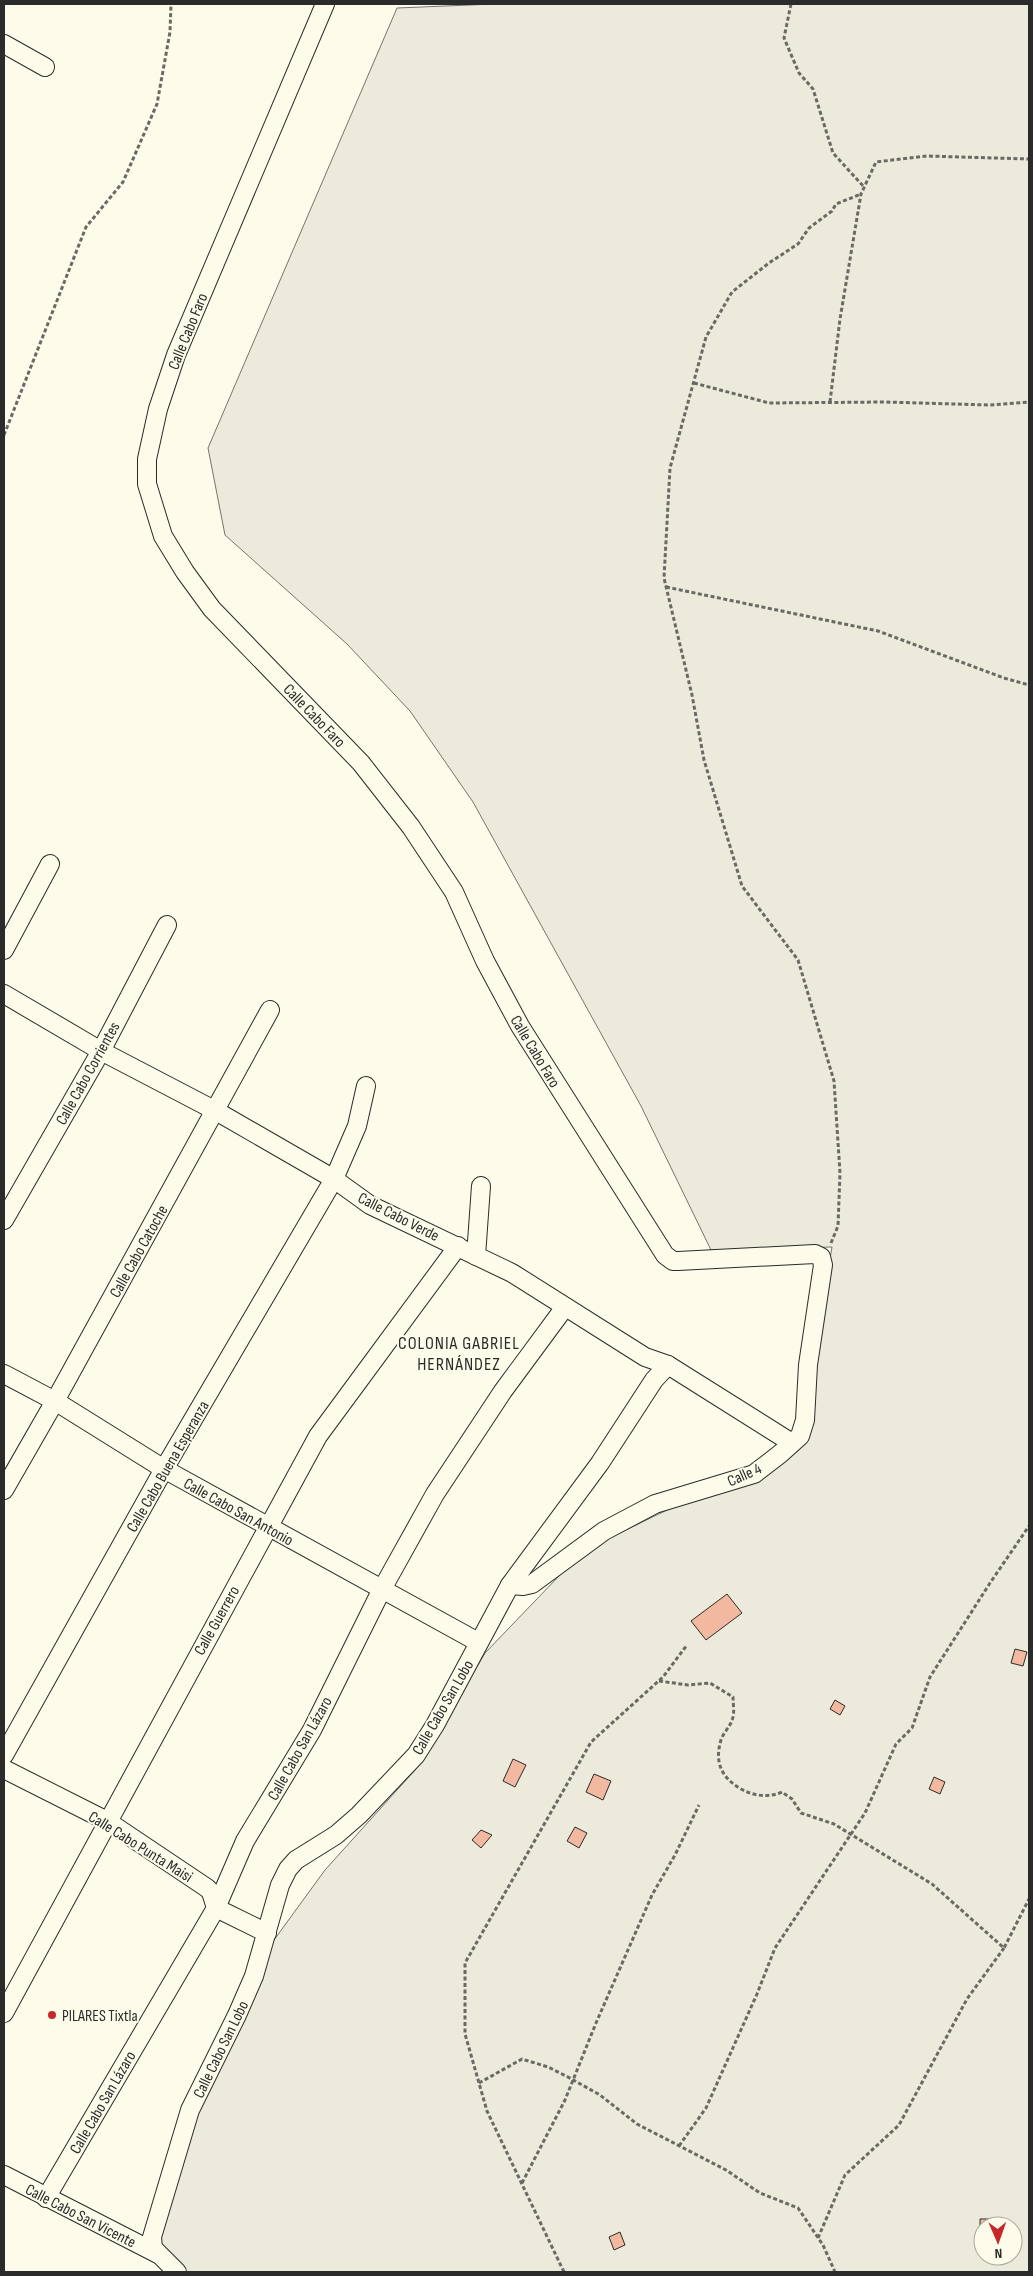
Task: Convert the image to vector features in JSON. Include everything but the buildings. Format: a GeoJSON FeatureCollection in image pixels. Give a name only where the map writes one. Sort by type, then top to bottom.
{"type":"FeatureCollection","features":[{"type":"Feature","properties":{"kind":"street","name":"Calle Cabo Faro"},"geometry":{"type":"LineString","coordinates":[[325,4],[176,355],[158,409],[147,459],[147,484],[164,536],[185,572],[212,609],[361,763],[410,827],[454,892],[486,961],[520,1026],[664,1255],[672,1261],[678,1261],[805,1254],[822,1261]]}},
{"type":"Feature","properties":{"kind":"street"},"geometry":{"type":"LineString","coordinates":[[4,44],[45,67]]}},
{"type":"Feature","properties":{"kind":"street"},"geometry":{"type":"LineString","coordinates":[[4,950],[50,864]]}},
{"type":"Feature","properties":{"kind":"street","name":"Calle Cabo Corrientes"},"geometry":{"type":"LineString","coordinates":[[4,1220],[101,1050],[168,925]]}},
{"type":"Feature","properties":{"kind":"street","name":"Calle Cabo Verde"},"geometry":{"type":"LineString","coordinates":[[4,994],[101,1050],[216,1111],[334,1179],[370,1205],[512,1272],[645,1357],[668,1365],[792,1443]]}},
{"type":"Feature","properties":{"kind":"street","name":"Calle Cabo Catoche"},"geometry":{"type":"LineString","coordinates":[[4,1490],[216,1111],[270,1010]]}},
{"type":"Feature","properties":{"kind":"street","name":"Calle Cabo Buena Esperanza"},"geometry":{"type":"LineString","coordinates":[[4,1755],[164,1469],[334,1179],[357,1126],[366,1086]]}},
{"type":"Feature","properties":{"kind":"street"},"geometry":{"type":"LineString","coordinates":[[476,1256],[481,1186]]}},
{"type":"Feature","properties":{"kind":"street","name":"Calle Guerrero"},"geometry":{"type":"LineString","coordinates":[[4,2014],[107,1821],[318,1436],[458,1246]]}},
{"type":"Feature","properties":{"kind":"street","name":"Calle 4"},"geometry":{"type":"LineString","coordinates":[[516,1585],[532,1584],[604,1530],[655,1504],[754,1474],[800,1436],[805,1420],[808,1365],[822,1261]]}},
{"type":"Feature","properties":{"kind":"street","name":"Calle Cabo San Lázaro"},"geometry":{"type":"LineString","coordinates":[[46,2198],[216,1908],[245,1841],[312,1730],[381,1591],[435,1494],[503,1391],[565,1307]]}},
{"type":"Feature","properties":{"kind":"street","name":"Calle Cabo San Lobo"},"geometry":{"type":"LineString","coordinates":[[158,2254],[153,2248],[152,2237],[190,2110],[238,2015],[254,1976],[280,1885],[288,1869],[296,1860],[336,1835],[359,1815],[416,1754],[435,1725],[478,1642],[654,1380],[668,1365]]}},
{"type":"Feature","properties":{"kind":"street","name":"Calle Cabo San Antonio"},"geometry":{"type":"LineString","coordinates":[[4,1374],[55,1401],[164,1469],[381,1591],[478,1642]]}},
{"type":"Feature","properties":{"kind":"street","name":"Calle Cabo Punta Maisi"},"geometry":{"type":"LineString","coordinates":[[4,1769],[107,1821],[207,1888],[211,1892],[216,1908]]}},
{"type":"Feature","properties":{"kind":"street"},"geometry":{"type":"LineString","coordinates":[[216,1908],[267,1933]]}},
{"type":"Feature","properties":{"kind":"street","name":"Calle Cabo San Vicente"},"geometry":{"type":"LineString","coordinates":[[4,2175],[158,2254],[176,2272]]}},
{"type":"Feature","properties":{"kind":"path"},"geometry":{"type":"LineString","coordinates":[[4,434],[86,227],[123,182],[157,104],[170,32],[171,4]]}},
{"type":"Feature","properties":{"kind":"path"},"geometry":{"type":"LineString","coordinates":[[791,4],[784,38],[799,73],[813,89],[833,152],[864,188]]}},
{"type":"Feature","properties":{"kind":"path"},"geometry":{"type":"LineString","coordinates":[[830,402],[840,319],[861,194],[876,162],[927,156],[1029,159]]}},
{"type":"Feature","properties":{"kind":"path"},"geometry":{"type":"LineString","coordinates":[[822,1261],[838,1226],[840,1173],[834,1081],[798,960],[742,886],[704,760],[692,695],[666,587],[665,568],[670,468],[690,388],[694,383],[706,337],[732,292],[768,263],[798,244],[810,228],[832,211],[836,204],[861,194]]}},
{"type":"Feature","properties":{"kind":"path"},"geometry":{"type":"LineString","coordinates":[[694,383],[769,403],[830,402],[990,405],[1029,402]]}},
{"type":"Feature","properties":{"kind":"path"},"geometry":{"type":"LineString","coordinates":[[666,587],[878,631],[1004,678],[1029,684]]}},
{"type":"Feature","properties":{"kind":"path"},"geometry":{"type":"LineString","coordinates":[[679,2146],[706,2108],[757,1994],[775,1948],[865,1813],[896,1744],[912,1728],[930,1677],[1029,1526]]}},
{"type":"Feature","properties":{"kind":"path"},"geometry":{"type":"LineString","coordinates":[[564,2272],[487,2111],[465,2034],[466,1963],[591,1742],[658,1681],[686,1645]]}},
{"type":"Feature","properties":{"kind":"path"},"geometry":{"type":"LineString","coordinates":[[658,1681],[688,1685],[710,1683],[734,1697],[733,1720],[721,1739],[719,1753],[720,1766],[728,1781],[752,1795],[774,1796],[782,1792],[792,1799],[801,1813],[834,1824],[932,1884],[1004,1948]]}},
{"type":"Feature","properties":{"kind":"path"},"geometry":{"type":"LineString","coordinates":[[522,2184],[565,2100],[572,2079],[652,1895],[675,1855],[699,1805]]}},
{"type":"Feature","properties":{"kind":"path"},"geometry":{"type":"LineString","coordinates":[[818,2238],[846,2175],[899,2124],[967,1999],[1004,1948],[1029,1899]]}},
{"type":"Feature","properties":{"kind":"path"},"geometry":{"type":"LineString","coordinates":[[479,2084],[522,2059],[548,2067],[572,2079],[600,2095],[637,2124],[726,2170],[760,2193],[798,2208],[818,2238],[835,2272]]}},
{"type":"Feature","properties":{"kind":"shaded area"},"geometry":{"type":"Polygon","coordinates":[[[494,4],[1029,4],[1029,2272],[185,2272],[159,2241],[192,2116],[274,1940],[325,1870],[416,1769],[485,1653],[584,1550],[798,1447],[832,1247],[711,1250],[641,1106],[473,802],[410,711],[347,644],[225,535],[208,448],[397,8],[494,4]]]}},
{"type":"Feature","properties":{"kind":"place","name":"PILARES Tixtla"},"geometry":{"type":"Point","coordinates":[52,2015]}},
{"type":"Feature","properties":{"kind":"district","name":"COLONIA GABRIEL HERNÁNDEZ"},"geometry":{"type":"Point","coordinates":[459,1354]}}]}
